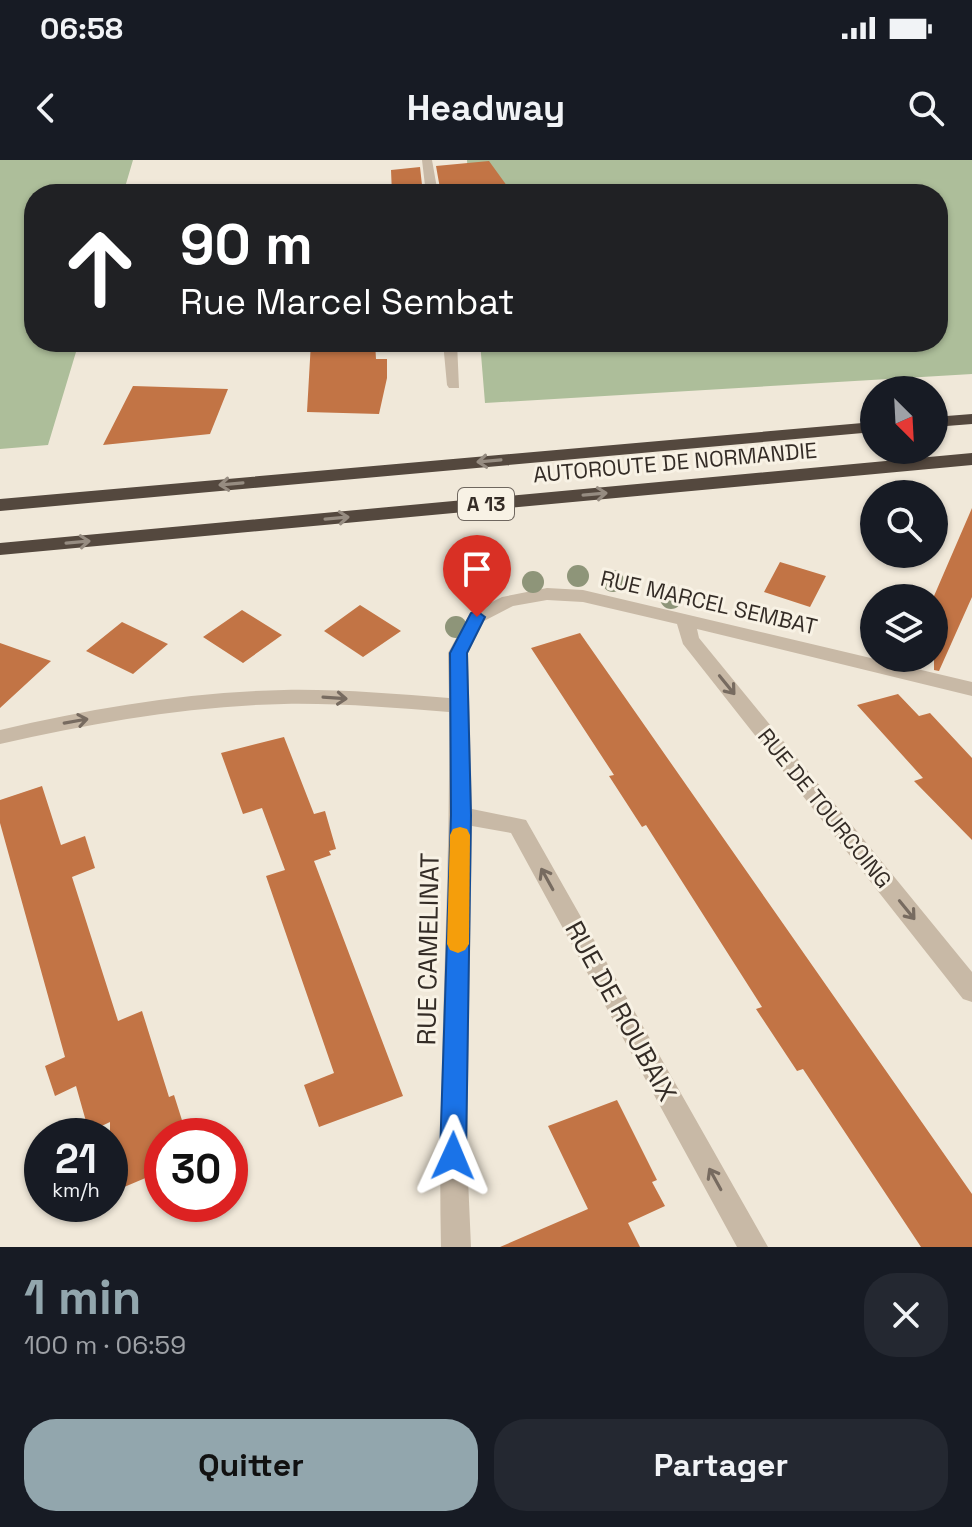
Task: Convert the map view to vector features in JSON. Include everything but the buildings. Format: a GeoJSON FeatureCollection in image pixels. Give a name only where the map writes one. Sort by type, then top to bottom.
{"type":"FeatureCollection","features":[{"type":"Feature","properties":{"kind":"highway"},"geometry":{"type":"LineString","coordinates":[[948,421],[972,419]]}},
{"type":"Feature","properties":{"kind":"highway","name":"AUTOROUTE DE NORMANDIE"},"geometry":{"type":"LineString","coordinates":[[0,505],[860,428]]}},
{"type":"Feature","properties":{"kind":"highway","name":"AUTOROUTE DE NORMANDIE"},"geometry":{"type":"LineString","coordinates":[[0,549],[972,459]]}},
{"type":"Feature","properties":{"kind":"street"},"geometry":{"type":"LineString","coordinates":[[427,160],[431,184]]}},
{"type":"Feature","properties":{"kind":"street"},"geometry":{"type":"LineString","coordinates":[[451,352],[454,385]]}},
{"type":"Feature","properties":{"kind":"street","name":"RUE MARCEL SEMBAT"},"geometry":{"type":"LineString","coordinates":[[458,653],[477,617],[508,601],[547,594],[583,596],[972,689]]}},
{"type":"Feature","properties":{"kind":"street","name":"RUE DE TOURCOING"},"geometry":{"type":"LineString","coordinates":[[685,621],[690,640],[972,991]]}},
{"type":"Feature","properties":{"kind":"street","name":"RUE CAMELINAT"},"geometry":{"type":"LineString","coordinates":[[456,1247],[453,1156],[461,815],[458,653]]}},
{"type":"Feature","properties":{"kind":"street"},"geometry":{"type":"LineString","coordinates":[[0,737],[173,705],[321,697],[457,706]]}},
{"type":"Feature","properties":{"kind":"street","name":"RUE DE ROUBAIX"},"geometry":{"type":"LineString","coordinates":[[461,815],[518,826],[753,1247]]}},
{"type":"Feature","properties":{"kind":"green space"},"geometry":{"type":"Polygon","coordinates":[[[0,160],[133,160],[126,184],[24,184],[24,352],[76,352],[48,445],[0,449],[0,160]]]}},
{"type":"Feature","properties":{"kind":"green space"},"geometry":{"type":"Polygon","coordinates":[[[467,160],[972,160],[972,374],[860,376],[860,381],[485,403],[481,352],[948,352],[948,184],[468,184],[467,160]]]}},
{"type":"Feature","properties":{"kind":"slow traffic"},"geometry":{"type":"LineString","coordinates":[[458,944],[460,835]]}},
{"type":"Feature","properties":{"kind":"route"},"geometry":{"type":"LineString","coordinates":[[453,1156],[461,815],[458,653],[477,617]]}}]}
